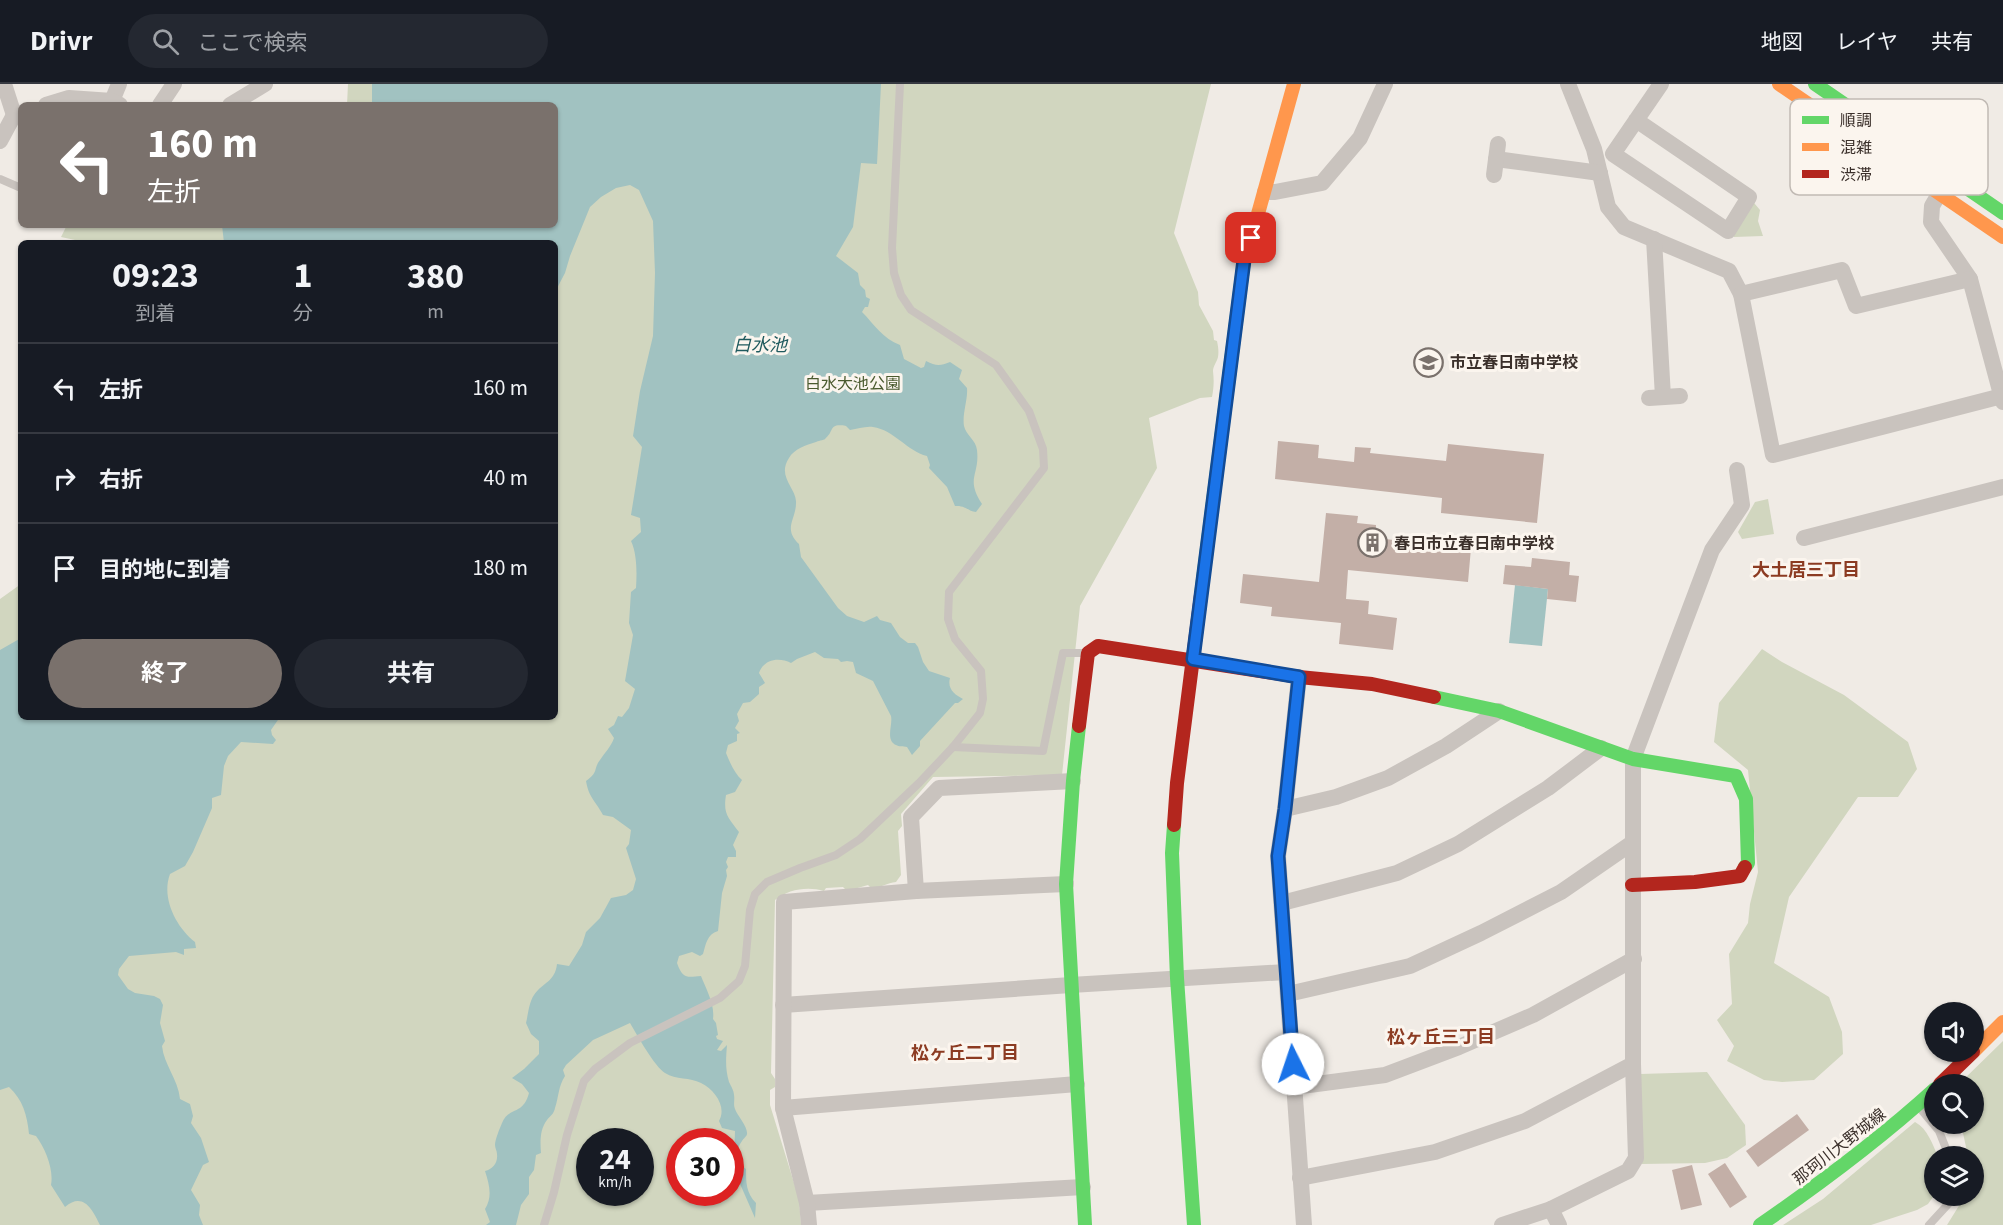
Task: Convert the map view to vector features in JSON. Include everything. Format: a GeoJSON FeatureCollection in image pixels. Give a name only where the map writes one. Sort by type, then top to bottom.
{"type":"FeatureCollection","features":[{"type":"Feature","properties":{"kind":"street"},"geometry":{"type":"LineString","coordinates":[[2,135],[18,114],[4,84]]}},
{"type":"Feature","properties":{"kind":"street"},"geometry":{"type":"LineString","coordinates":[[116,102],[119,84]]}},
{"type":"Feature","properties":{"kind":"street"},"geometry":{"type":"LineString","coordinates":[[162,102],[174,84]]}},
{"type":"Feature","properties":{"kind":"street"},"geometry":{"type":"LineString","coordinates":[[235,102],[264,84]]}},
{"type":"Feature","properties":{"kind":"street"},"geometry":{"type":"LineString","coordinates":[[1194,1225],[1177,978],[1172,853],[1177,783],[1244,260],[1294,84]]}},
{"type":"Feature","properties":{"kind":"street"},"geometry":{"type":"LineString","coordinates":[[1265,192],[1322,183],[1360,138],[1385,84]]}},
{"type":"Feature","properties":{"kind":"street"},"geometry":{"type":"LineString","coordinates":[[1568,84],[1594,149],[1608,207],[1624,227],[1729,271],[1741,294],[1773,455],[2002,399],[1970,279],[1931,222],[1932,206],[1938,195]]}},
{"type":"Feature","properties":{"kind":"street"},"geometry":{"type":"LineString","coordinates":[[1636,120],[1749,197],[1728,231],[1613,154],[1636,120],[1661,84]]}},
{"type":"Feature","properties":{"kind":"street"},"geometry":{"type":"LineString","coordinates":[[1779,84],[1801,99]]}},
{"type":"Feature","properties":{"kind":"street"},"geometry":{"type":"LineString","coordinates":[[1823,86],[1841,99]]}},
{"type":"Feature","properties":{"kind":"street"},"geometry":{"type":"LineString","coordinates":[[56,102],[69,98],[107,102]]}},
{"type":"Feature","properties":{"kind":"street"},"geometry":{"type":"LineString","coordinates":[[1496,159],[1600,173]]}},
{"type":"Feature","properties":{"kind":"street"},"geometry":{"type":"LineString","coordinates":[[1940,195],[2003,237]]}},
{"type":"Feature","properties":{"kind":"street"},"geometry":{"type":"LineString","coordinates":[[1977,195],[2003,213]]}},
{"type":"Feature","properties":{"kind":"street"},"geometry":{"type":"LineString","coordinates":[[1654,239],[1664,397]]}},
{"type":"Feature","properties":{"kind":"street"},"geometry":{"type":"LineString","coordinates":[[1741,294],[1842,270],[1856,306],[1970,279]]}},
{"type":"Feature","properties":{"kind":"street"},"geometry":{"type":"LineString","coordinates":[[1502,1225],[1551,1209],[1628,1171],[1636,1158],[1633,1064],[1633,759],[1712,550],[1742,505],[1737,470]]}},
{"type":"Feature","properties":{"kind":"street"},"geometry":{"type":"LineString","coordinates":[[1804,538],[2003,487]]}},
{"type":"Feature","properties":{"kind":"street"},"geometry":{"type":"LineString","coordinates":[[1085,1225],[1066,884],[1072,781],[1088,653],[1098,646],[1299,677],[1372,684],[1499,711],[1633,759],[1736,776],[1746,799],[1748,863],[1740,876],[1695,882],[1632,885]]}},
{"type":"Feature","properties":{"kind":"street"},"geometry":{"type":"LineString","coordinates":[[1299,677],[1278,856],[1304,1225]]}},
{"type":"Feature","properties":{"kind":"street"},"geometry":{"type":"LineString","coordinates":[[1285,809],[1336,797],[1388,778],[1446,746],[1499,711]]}},
{"type":"Feature","properties":{"kind":"street"},"geometry":{"type":"LineString","coordinates":[[1282,903],[1396,873],[1458,844],[1548,788],[1601,748]]}},
{"type":"Feature","properties":{"kind":"street"},"geometry":{"type":"LineString","coordinates":[[916,891],[911,817],[939,788],[1072,781]]}},
{"type":"Feature","properties":{"kind":"street"},"geometry":{"type":"LineString","coordinates":[[1288,994],[1410,966],[1561,892],[1632,843]]}},
{"type":"Feature","properties":{"kind":"street"},"geometry":{"type":"LineString","coordinates":[[809,1225],[807,1203],[783,1108],[784,902],[916,891],[1066,884]]}},
{"type":"Feature","properties":{"kind":"street"},"geometry":{"type":"LineString","coordinates":[[1294,1087],[1385,1075],[1417,1063],[1533,1015],[1634,959]]}},
{"type":"Feature","properties":{"kind":"street"},"geometry":{"type":"LineString","coordinates":[[783,1005],[1071,984],[1287,972]]}},
{"type":"Feature","properties":{"kind":"street"},"geometry":{"type":"LineString","coordinates":[[1984,1041],[2003,1022]]}},
{"type":"Feature","properties":{"kind":"street"},"geometry":{"type":"LineString","coordinates":[[1950,1074],[1963,1062]]}},
{"type":"Feature","properties":{"kind":"street"},"geometry":{"type":"LineString","coordinates":[[1300,1178],[1435,1152],[1525,1121],[1633,1064]]}},
{"type":"Feature","properties":{"kind":"street"},"geometry":{"type":"LineString","coordinates":[[783,1108],[1077,1084]]}},
{"type":"Feature","properties":{"kind":"street","name":"那珂川大野城線"},"geometry":{"type":"LineString","coordinates":[[1760,1225],[1827,1179],[1924,1099]]}},
{"type":"Feature","properties":{"kind":"street"},"geometry":{"type":"LineString","coordinates":[[807,1203],[1083,1187]]}},
{"type":"Feature","properties":{"kind":"street"},"geometry":{"type":"LineString","coordinates":[[1551,1209],[1559,1225]]}},
{"type":"Feature","properties":{"kind":"lane"},"geometry":{"type":"LineString","coordinates":[[544,1225],[567,1135],[584,1081],[595,1069],[630,1043],[720,998],[739,981],[745,966],[750,910],[755,894],[767,882],[836,855],[860,839],[919,783],[953,747],[980,713],[983,699],[981,671],[955,639],[948,619],[950,592],[1044,468],[1043,449],[1029,411],[996,365],[911,310],[901,295],[894,273],[892,248],[900,84]]}},
{"type":"Feature","properties":{"kind":"lane"},"geometry":{"type":"LineString","coordinates":[[0,180],[18,188]]}},
{"type":"Feature","properties":{"kind":"lane"},"geometry":{"type":"LineString","coordinates":[[953,747],[1043,751],[1063,653],[1088,653]]}},
{"type":"Feature","properties":{"kind":"lane"},"geometry":{"type":"LineString","coordinates":[[1917,1106],[1939,1131],[1945,1146]]}},
{"type":"Feature","properties":{"kind":"lane"},"geometry":{"type":"LineString","coordinates":[[1929,1225],[1946,1206]]}},
{"type":"Feature","properties":{"kind":"green space","name":"白水大池公園"},"geometry":{"type":"Polygon","coordinates":[[[348,84],[1211,84],[1174,233],[1198,292],[1199,305],[1213,331],[1214,340],[1217,341],[1218,355],[1213,369],[1212,397],[1200,398],[1149,418],[1157,468],[1080,606],[1062,775],[933,777],[901,814],[902,826],[898,831],[901,875],[896,882],[872,889],[868,885],[847,891],[843,887],[826,888],[824,891],[798,890],[786,893],[775,900],[771,1073],[775,1079],[775,1087],[770,1090],[770,1105],[799,1199],[801,1225],[0,1225],[0,599],[18,586],[18,720],[558,720],[558,240],[75,240],[61,237],[66,228],[558,228],[558,102],[347,102],[348,84]]]}},
{"type":"Feature","properties":{"kind":"green space"},"geometry":{"type":"Polygon","coordinates":[[[1749,197],[1760,210],[1758,221],[1763,236],[1734,237],[1728,231],[1749,197]]]}},
{"type":"Feature","properties":{"kind":"green space"},"geometry":{"type":"Polygon","coordinates":[[[1768,499],[1774,534],[1742,539],[1738,532],[1755,502],[1768,499]]]}},
{"type":"Feature","properties":{"kind":"green space"},"geometry":{"type":"Polygon","coordinates":[[[1762,649],[1844,695],[1908,742],[1917,769],[1898,797],[1858,797],[1789,897],[1774,963],[1829,997],[1842,1032],[1843,1054],[1814,1080],[1782,1082],[1764,1080],[1727,1061],[1734,1046],[1717,1020],[1732,1004],[1729,954],[1748,923],[1758,872],[1748,770],[1714,742],[1719,703],[1762,649]]]}},
{"type":"Feature","properties":{"kind":"green space"},"geometry":{"type":"Polygon","coordinates":[[[2003,1041],[2003,1225],[1947,1225],[1959,1206],[1984,1206],[1984,1146],[1966,1146],[1963,1134],[1984,1134],[1984,1074],[1969,1074],[2003,1041]]]}},
{"type":"Feature","properties":{"kind":"green space"},"geometry":{"type":"Polygon","coordinates":[[[1707,1072],[1745,1125],[1746,1145],[1727,1158],[1705,1163],[1642,1164],[1640,1074],[1707,1072]]]}},
{"type":"Feature","properties":{"kind":"green space"},"geometry":{"type":"Polygon","coordinates":[[[1915,1122],[1932,1142],[1934,1146],[1924,1146],[1924,1206],[1917,1210],[1871,1225],[1783,1225],[1823,1199],[1915,1122]]]}},
{"type":"Feature","properties":{"kind":"water","name":"白水池"},"geometry":{"type":"Polygon","coordinates":[[[372,84],[881,84],[877,164],[861,163],[853,227],[836,256],[858,273],[860,285],[865,290],[866,297],[870,299],[868,307],[865,307],[862,312],[884,335],[900,345],[904,359],[921,368],[924,367],[926,361],[938,365],[950,362],[962,370],[959,379],[967,388],[964,426],[976,446],[974,488],[982,504],[976,512],[955,506],[947,487],[929,468],[927,456],[913,450],[887,432],[873,427],[850,430],[846,426],[834,427],[825,439],[804,446],[789,458],[785,470],[796,501],[791,528],[799,544],[801,557],[838,608],[847,616],[864,622],[877,616],[880,620],[891,623],[900,637],[908,643],[915,643],[929,671],[950,678],[951,688],[963,699],[955,703],[920,741],[920,746],[912,755],[907,747],[897,746],[891,740],[891,716],[873,681],[856,673],[853,662],[824,658],[815,652],[791,663],[772,660],[761,668],[759,673],[765,683],[759,687],[759,694],[750,702],[743,703],[737,714],[739,721],[735,728],[740,733],[737,734],[737,741],[728,745],[726,753],[742,780],[735,792],[726,795],[725,801],[727,815],[739,832],[733,845],[736,857],[728,857],[726,862],[727,876],[722,893],[718,931],[709,937],[703,954],[700,956],[692,952],[679,956],[677,963],[684,975],[701,976],[711,1002],[717,1039],[723,1041],[717,1050],[721,1051],[727,1045],[727,1073],[734,1093],[734,1107],[747,1131],[747,1135],[744,1139],[744,1128],[722,1128],[719,1121],[721,1105],[711,1090],[701,1083],[678,1078],[661,1070],[630,1023],[593,1040],[566,1065],[563,1070],[565,1076],[553,1113],[543,1127],[541,1153],[536,1155],[534,1170],[529,1177],[529,1194],[521,1205],[516,1225],[486,1225],[490,1222],[485,1209],[490,1190],[485,1171],[496,1163],[495,1143],[505,1118],[523,1105],[529,1093],[522,1084],[512,1078],[539,1054],[539,1041],[531,1034],[526,1023],[532,998],[554,975],[557,964],[569,966],[582,945],[586,932],[600,918],[611,898],[626,895],[633,890],[636,879],[626,848],[629,844],[631,830],[613,817],[603,815],[586,781],[593,775],[598,763],[610,747],[614,738],[608,729],[614,725],[618,716],[622,717],[629,708],[635,689],[625,681],[633,635],[629,623],[631,592],[636,588],[635,557],[631,541],[641,532],[640,518],[631,515],[642,447],[633,436],[640,391],[653,336],[655,273],[653,221],[639,190],[630,185],[616,188],[601,197],[590,207],[558,286],[558,240],[224,240],[222,228],[558,228],[558,102],[372,102],[372,84]]]}},
{"type":"Feature","properties":{"kind":"water"},"geometry":{"type":"Polygon","coordinates":[[[1515,585],[1548,589],[1542,646],[1509,643],[1515,585]]]}},
{"type":"Feature","properties":{"kind":"water"},"geometry":{"type":"Polygon","coordinates":[[[18,640],[18,720],[278,720],[271,730],[276,740],[273,744],[241,742],[228,756],[224,766],[221,795],[212,798],[212,808],[193,852],[185,866],[170,874],[167,893],[172,911],[176,920],[195,942],[196,948],[184,949],[184,955],[176,952],[129,956],[119,969],[118,975],[128,989],[135,993],[154,996],[160,999],[163,1005],[160,1023],[165,1041],[162,1046],[163,1053],[177,1085],[180,1099],[190,1104],[193,1116],[191,1123],[201,1138],[209,1162],[203,1165],[191,1190],[200,1205],[199,1215],[203,1225],[100,1225],[87,1204],[77,1201],[65,1207],[51,1185],[50,1166],[43,1146],[36,1136],[29,1134],[21,1103],[9,1087],[0,1090],[0,650],[18,640]]]}},
{"type":"Feature","properties":{"kind":"water","name":"白水池"},"geometry":{"type":"Polygon","coordinates":[[[744,1167],[748,1191],[756,1203],[755,1218],[744,1193],[744,1167]]]}},
{"type":"Feature","properties":{"kind":"building"},"geometry":{"type":"Polygon","coordinates":[[[1278,441],[1319,445],[1318,458],[1354,462],[1355,447],[1371,448],[1370,453],[1446,461],[1448,444],[1544,454],[1537,523],[1441,513],[1442,498],[1275,479],[1278,441]]]}},
{"type":"Feature","properties":{"kind":"building"},"geometry":{"type":"Polygon","coordinates":[[[1326,513],[1358,516],[1357,523],[1376,525],[1375,538],[1471,548],[1468,582],[1348,570],[1346,599],[1369,601],[1368,614],[1397,618],[1393,650],[1339,644],[1341,623],[1271,616],[1272,607],[1240,603],[1243,574],[1319,582],[1326,513]]]}},
{"type":"Feature","properties":{"kind":"building"},"geometry":{"type":"Polygon","coordinates":[[[1532,558],[1570,562],[1569,575],[1579,576],[1576,602],[1547,599],[1548,589],[1503,584],[1505,565],[1531,567],[1532,558]]]}},
{"type":"Feature","properties":{"kind":"building"},"geometry":{"type":"Polygon","coordinates":[[[1797,1114],[1809,1130],[1758,1167],[1746,1151],[1797,1114]]]}},
{"type":"Feature","properties":{"kind":"building"},"geometry":{"type":"Polygon","coordinates":[[[1725,1163],[1747,1197],[1730,1208],[1708,1174],[1725,1163]]]}},
{"type":"Feature","properties":{"kind":"building"},"geometry":{"type":"Polygon","coordinates":[[[1692,1165],[1702,1205],[1681,1210],[1672,1170],[1692,1165]]]}},
{"type":"Feature","properties":{"kind":"traffic: fast"},"geometry":{"type":"LineString","coordinates":[[1815,84],[1837,99]]}},
{"type":"Feature","properties":{"kind":"traffic: fast"},"geometry":{"type":"LineString","coordinates":[[1977,195],[2003,213]]}},
{"type":"Feature","properties":{"kind":"traffic: fast"},"geometry":{"type":"LineString","coordinates":[[1201,595],[1244,260],[1256,221]]}},
{"type":"Feature","properties":{"kind":"traffic: fast"},"geometry":{"type":"LineString","coordinates":[[1434,697],[1499,711],[1633,759],[1736,776],[1746,799],[1748,863],[1745,867]]}},
{"type":"Feature","properties":{"kind":"traffic: fast"},"geometry":{"type":"LineString","coordinates":[[1079,726],[1066,884],[1085,1225]]}},
{"type":"Feature","properties":{"kind":"traffic: fast"},"geometry":{"type":"LineString","coordinates":[[1174,825],[1172,853],[1177,978],[1194,1225]]}},
{"type":"Feature","properties":{"kind":"traffic: fast"},"geometry":{"type":"LineString","coordinates":[[1760,1225],[1850,1160],[1924,1098]]}},
{"type":"Feature","properties":{"kind":"traffic: slow"},"geometry":{"type":"LineString","coordinates":[[1256,221],[1294,84]]}},
{"type":"Feature","properties":{"kind":"traffic: slow"},"geometry":{"type":"LineString","coordinates":[[1779,84],[1801,99]]}},
{"type":"Feature","properties":{"kind":"traffic: slow"},"geometry":{"type":"LineString","coordinates":[[1942,195],[2003,237]]}},
{"type":"Feature","properties":{"kind":"traffic: slow"},"geometry":{"type":"LineString","coordinates":[[1984,1041],[2003,1022]]}},
{"type":"Feature","properties":{"kind":"traffic: jam"},"geometry":{"type":"LineString","coordinates":[[1174,825],[1177,783],[1201,595]]}},
{"type":"Feature","properties":{"kind":"traffic: jam"},"geometry":{"type":"LineString","coordinates":[[1079,726],[1088,653],[1098,646],[1299,677],[1372,684],[1434,697]]}},
{"type":"Feature","properties":{"kind":"traffic: jam"},"geometry":{"type":"LineString","coordinates":[[1632,885],[1695,882],[1740,876],[1745,867]]}},
{"type":"Feature","properties":{"kind":"traffic: jam"},"geometry":{"type":"LineString","coordinates":[[1950,1074],[1963,1062]]}},
{"type":"Feature","properties":{"kind":"place","name":"市立春日南中学校"},"geometry":{"type":"Point","coordinates":[1429,362]}},
{"type":"Feature","properties":{"kind":"place","name":"春日市立春日南中学校"},"geometry":{"type":"Point","coordinates":[1373,543]}},
{"type":"Feature","properties":{"kind":"district","name":"大土居三丁目"},"geometry":{"type":"Point","coordinates":[1806,570]}},
{"type":"Feature","properties":{"kind":"district","name":"松ヶ丘三丁目"},"geometry":{"type":"Point","coordinates":[1441,1037]}},
{"type":"Feature","properties":{"kind":"district","name":"松ヶ丘二丁目"},"geometry":{"type":"Point","coordinates":[965,1053]}},
{"type":"Feature","properties":{"kind":"route"},"geometry":{"type":"LineString","coordinates":[[1251,238],[1244,260],[1193,659],[1299,677],[1278,856],[1293,1064]]}}]}
